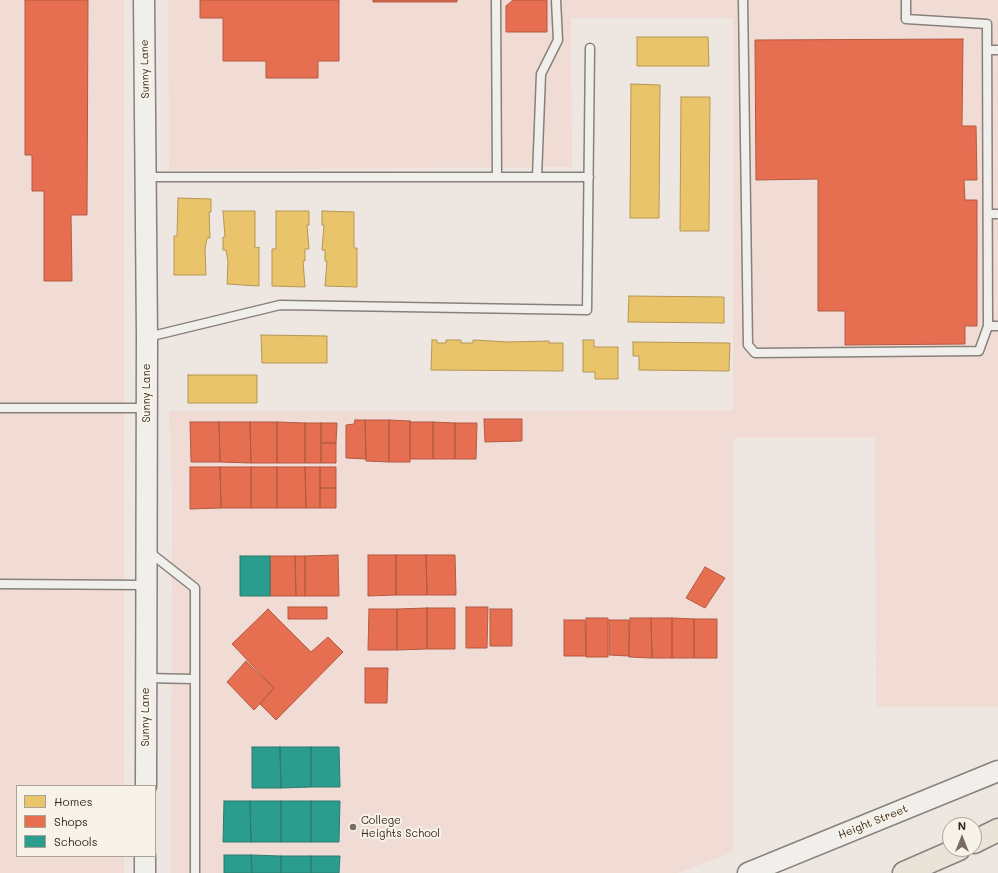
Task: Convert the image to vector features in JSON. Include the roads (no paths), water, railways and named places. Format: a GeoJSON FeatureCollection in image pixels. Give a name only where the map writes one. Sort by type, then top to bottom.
{"type":"FeatureCollection","features":[{"type":"Feature","properties":{"kind":"highway"},"geometry":{"type":"LineString","coordinates":[[982,838],[998,830]]}},
{"type":"Feature","properties":{"kind":"highway"},"geometry":{"type":"LineString","coordinates":[[904,873],[942,856]]}},
{"type":"Feature","properties":{"kind":"street","name":"Sunny Lane"},"geometry":{"type":"LineString","coordinates":[[144,0],[147,337],[146,785]]}},
{"type":"Feature","properties":{"kind":"street","name":"Height Street"},"geometry":{"type":"LineString","coordinates":[[748,873],[998,771]]}},
{"type":"Feature","properties":{"kind":"street"},"geometry":{"type":"LineString","coordinates":[[145,857],[145,873]]}},
{"type":"Feature","properties":{"kind":"lane"},"geometry":{"type":"LineString","coordinates":[[496,0],[497,177]]}},
{"type":"Feature","properties":{"kind":"lane"},"geometry":{"type":"LineString","coordinates":[[537,177],[541,74],[558,40],[556,0]]}},
{"type":"Feature","properties":{"kind":"lane"},"geometry":{"type":"LineString","coordinates":[[743,0],[748,345],[755,354],[978,350],[988,326],[987,24],[906,19],[906,0]]}},
{"type":"Feature","properties":{"kind":"lane"},"geometry":{"type":"LineString","coordinates":[[147,337],[280,305],[587,310],[590,48]]}},
{"type":"Feature","properties":{"kind":"lane"},"geometry":{"type":"LineString","coordinates":[[987,50],[998,50]]}},
{"type":"Feature","properties":{"kind":"lane"},"geometry":{"type":"LineString","coordinates":[[146,177],[589,177]]}},
{"type":"Feature","properties":{"kind":"lane"},"geometry":{"type":"LineString","coordinates":[[988,214],[998,214]]}},
{"type":"Feature","properties":{"kind":"lane"},"geometry":{"type":"LineString","coordinates":[[988,326],[998,326]]}},
{"type":"Feature","properties":{"kind":"lane"},"geometry":{"type":"LineString","coordinates":[[0,408],[146,408]]}},
{"type":"Feature","properties":{"kind":"lane"},"geometry":{"type":"LineString","coordinates":[[146,550],[194,588],[193,679],[195,873]]}},
{"type":"Feature","properties":{"kind":"lane"},"geometry":{"type":"LineString","coordinates":[[0,584],[146,585]]}},
{"type":"Feature","properties":{"kind":"lane"},"geometry":{"type":"LineString","coordinates":[[146,678],[193,679]]}},
{"type":"Feature","properties":{"kind":"place","name":"College Heights School"},"geometry":{"type":"Point","coordinates":[353,827]}}]}
